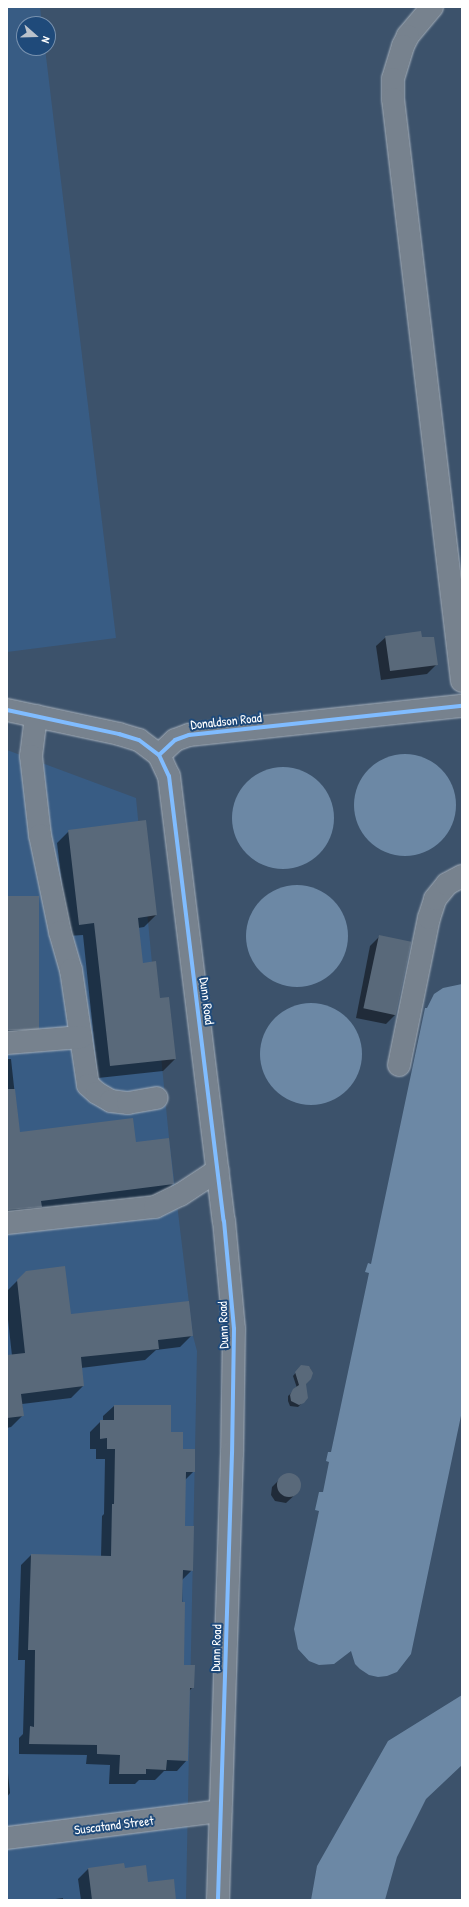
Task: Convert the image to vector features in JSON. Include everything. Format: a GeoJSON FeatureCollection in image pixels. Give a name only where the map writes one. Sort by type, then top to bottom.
{"type":"FeatureCollection","features":[{"type":"Feature","properties":{"kind":"street"},"geometry":{"type":"LineString","coordinates":[[432,7],[408,36],[403,46],[393,79],[393,99],[462,681]]}},
{"type":"Feature","properties":{"kind":"street","name":"Donaldson Road"},"geometry":{"type":"LineString","coordinates":[[160,755],[175,740],[189,735],[462,706]]}},
{"type":"Feature","properties":{"kind":"street"},"geometry":{"type":"LineString","coordinates":[[7,710],[130,737],[147,744],[160,755]]}},
{"type":"Feature","properties":{"kind":"street"},"geometry":{"type":"LineString","coordinates":[[36,716],[31,756],[40,835],[60,932],[71,970],[88,1085],[97,1094],[111,1101],[128,1103],[157,1098]]}},
{"type":"Feature","properties":{"kind":"street","name":"Dunn Road"},"geometry":{"type":"LineString","coordinates":[[160,755],[167,768],[171,788],[218,1170],[231,1285],[234,1329],[232,1453],[218,1900]]}},
{"type":"Feature","properties":{"kind":"street"},"geometry":{"type":"LineString","coordinates":[[399,1066],[429,918],[433,905],[435,899],[447,884],[462,876]]}},
{"type":"Feature","properties":{"kind":"street"},"geometry":{"type":"LineString","coordinates":[[7,1043],[81,1037]]}},
{"type":"Feature","properties":{"kind":"street"},"geometry":{"type":"LineString","coordinates":[[7,1223],[156,1207],[180,1195],[218,1170]]}},
{"type":"Feature","properties":{"kind":"street","name":"Suscatand Street"},"geometry":{"type":"LineString","coordinates":[[7,1838],[220,1811]]}},
{"type":"Feature","properties":{"kind":"shaded area"},"geometry":{"type":"Polygon","coordinates":[[[7,7],[40,7],[41,16],[16,16],[16,56],[46,56],[116,638],[7,652],[7,7]]]}},
{"type":"Feature","properties":{"kind":"shaded area"},"geometry":{"type":"Polygon","coordinates":[[[7,750],[136,798],[169,1138],[193,1336],[197,1351],[186,1900],[7,1900],[7,750]]]}},
{"type":"Feature","properties":{"kind":"shaded area"},"geometry":{"type":"Polygon","coordinates":[[[405,754],[415,755],[434,762],[448,776],[455,795],[455,815],[448,834],[434,848],[415,855],[405,856],[395,855],[376,848],[362,834],[355,815],[354,805],[355,795],[362,776],[376,762],[395,755],[405,754]]]}},
{"type":"Feature","properties":{"kind":"shaded area"},"geometry":{"type":"Polygon","coordinates":[[[283,767],[293,768],[312,775],[326,789],[333,808],[333,828],[326,847],[312,861],[293,868],[283,869],[273,868],[254,861],[240,847],[233,828],[232,818],[233,808],[240,789],[254,775],[273,768],[283,767]]]}},
{"type":"Feature","properties":{"kind":"shaded area"},"geometry":{"type":"Polygon","coordinates":[[[297,885],[307,886],[326,893],[340,907],[347,926],[347,946],[340,965],[326,979],[307,986],[297,987],[287,986],[268,979],[254,965],[247,946],[246,936],[247,926],[254,907],[268,893],[287,886],[297,885]]]}},
{"type":"Feature","properties":{"kind":"shaded area"},"geometry":{"type":"Polygon","coordinates":[[[462,984],[462,1411],[411,1654],[397,1672],[387,1676],[378,1677],[369,1675],[360,1669],[355,1664],[351,1651],[334,1664],[319,1665],[309,1661],[298,1649],[294,1629],[319,1511],[315,1510],[319,1492],[323,1492],[329,1462],[326,1461],[328,1452],[331,1452],[369,1273],[365,1272],[368,1263],[371,1264],[425,1008],[427,1008],[434,994],[443,988],[462,984]]]}},
{"type":"Feature","properties":{"kind":"shaded area"},"geometry":{"type":"Polygon","coordinates":[[[311,1003],[321,1004],[340,1011],[354,1025],[361,1044],[361,1064],[354,1083],[340,1097],[321,1104],[311,1105],[301,1104],[282,1097],[268,1083],[261,1064],[260,1054],[261,1044],[268,1025],[282,1011],[301,1004],[311,1003]]]}},
{"type":"Feature","properties":{"kind":"shaded area"},"geometry":{"type":"Polygon","coordinates":[[[462,1695],[462,1765],[426,1799],[397,1857],[385,1900],[311,1900],[317,1866],[388,1741],[462,1695]]]}},
{"type":"Feature","properties":{"kind":"building"},"geometry":{"type":"Polygon","coordinates":[[[421,631],[422,637],[434,637],[438,665],[390,671],[385,636],[421,631]]]}},
{"type":"Feature","properties":{"kind":"building"},"geometry":{"type":"Polygon","coordinates":[[[146,820],[157,915],[138,918],[143,963],[156,961],[160,998],[169,997],[176,1059],[110,1066],[94,923],[79,925],[68,830],[146,820]]]}},
{"type":"Feature","properties":{"kind":"building"},"geometry":{"type":"Polygon","coordinates":[[[7,896],[39,896],[39,1030],[7,1030],[7,896]]]}},
{"type":"Feature","properties":{"kind":"building"},"geometry":{"type":"Polygon","coordinates":[[[379,935],[411,942],[396,1015],[363,1008],[379,935]]]}},
{"type":"Feature","properties":{"kind":"building"},"geometry":{"type":"Polygon","coordinates":[[[7,1089],[15,1089],[20,1132],[133,1118],[136,1142],[169,1138],[174,1184],[41,1201],[42,1207],[7,1210],[7,1089]]]}},
{"type":"Feature","properties":{"kind":"building"},"geometry":{"type":"Polygon","coordinates":[[[65,1266],[71,1314],[189,1301],[193,1336],[158,1340],[159,1349],[81,1357],[84,1386],[21,1394],[24,1416],[7,1418],[7,1355],[25,1353],[17,1280],[26,1271],[65,1266]]]}},
{"type":"Feature","properties":{"kind":"building"},"geometry":{"type":"Polygon","coordinates":[[[301,1365],[309,1366],[313,1373],[311,1379],[306,1384],[308,1398],[304,1403],[299,1405],[291,1401],[290,1395],[293,1389],[299,1385],[295,1372],[301,1365]]]}},
{"type":"Feature","properties":{"kind":"building"},"geometry":{"type":"Polygon","coordinates":[[[114,1405],[171,1405],[171,1432],[183,1432],[183,1449],[195,1449],[195,1472],[186,1472],[185,1526],[194,1526],[193,1571],[183,1570],[182,1602],[185,1602],[184,1665],[195,1665],[194,1688],[190,1688],[188,1761],[167,1760],[166,1770],[146,1769],[146,1774],[119,1774],[120,1755],[97,1754],[97,1745],[29,1744],[30,1726],[34,1727],[35,1650],[28,1650],[31,1554],[111,1556],[115,1449],[107,1449],[107,1438],[100,1439],[100,1420],[114,1420],[114,1405]]]}},
{"type":"Feature","properties":{"kind":"building"},"geometry":{"type":"Polygon","coordinates":[[[289,1473],[298,1476],[301,1485],[298,1494],[289,1497],[280,1494],[277,1485],[280,1476],[289,1473]]]}},
{"type":"Feature","properties":{"kind":"building"},"geometry":{"type":"Polygon","coordinates":[[[124,1863],[125,1868],[146,1865],[148,1882],[174,1879],[176,1900],[92,1900],[88,1868],[124,1863]]]}},
{"type":"Feature","properties":{"kind":"cycle path"},"geometry":{"type":"LineString","coordinates":[[159,755],[175,740],[189,735],[462,706]]}},
{"type":"Feature","properties":{"kind":"cycle path"},"geometry":{"type":"LineString","coordinates":[[7,710],[119,734],[139,740],[159,755],[169,776],[224,1221],[234,1329],[232,1453],[218,1900]]}}]}
